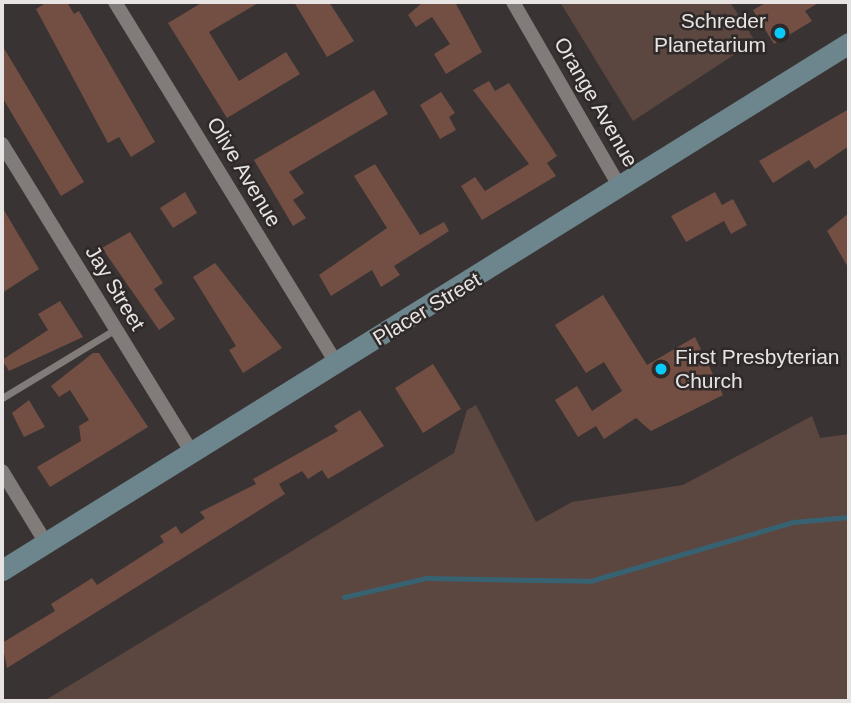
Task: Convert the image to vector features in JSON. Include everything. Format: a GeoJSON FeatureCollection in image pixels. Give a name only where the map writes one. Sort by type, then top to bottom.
{"type":"FeatureCollection","features":[{"type":"Feature","properties":{"kind":"main road","name":"Placer Street"},"geometry":{"type":"LineString","coordinates":[[2,570],[849,43]]}},
{"type":"Feature","properties":{"kind":"street","name":"Olive Avenue"},"geometry":{"type":"LineString","coordinates":[[115,2],[337,364]]}},
{"type":"Feature","properties":{"kind":"street","name":"Orange Avenue"},"geometry":{"type":"LineString","coordinates":[[513,2],[620,187]]}},
{"type":"Feature","properties":{"kind":"street","name":"Jay Street"},"geometry":{"type":"LineString","coordinates":[[2,144],[192,454]]}},
{"type":"Feature","properties":{"kind":"street"},"geometry":{"type":"LineString","coordinates":[[2,471],[46,542]]}},
{"type":"Feature","properties":{"kind":"lane"},"geometry":{"type":"LineString","coordinates":[[2,398],[116,329]]}},
{"type":"Feature","properties":{"kind":"shaded area"},"geometry":{"type":"Polygon","coordinates":[[[560,2],[730,2],[755,41],[633,121],[560,2]]]}},
{"type":"Feature","properties":{"kind":"shaded area"},"geometry":{"type":"Polygon","coordinates":[[[476,405],[536,522],[572,502],[683,485],[812,416],[820,438],[849,434],[849,701],[44,701],[454,453],[467,410],[476,405]]]}},
{"type":"Feature","properties":{"kind":"building"},"geometry":{"type":"Polygon","coordinates":[[[47,2],[67,2],[74,14],[79,11],[155,142],[131,157],[119,137],[108,143],[36,9],[47,2]]]}},
{"type":"Feature","properties":{"kind":"building"},"geometry":{"type":"Polygon","coordinates":[[[203,2],[260,2],[209,32],[239,81],[286,52],[300,74],[227,118],[168,23],[203,2]]]}},
{"type":"Feature","properties":{"kind":"building"},"geometry":{"type":"Polygon","coordinates":[[[294,2],[329,2],[354,41],[327,57],[294,2]]]}},
{"type":"Feature","properties":{"kind":"building"},"geometry":{"type":"Polygon","coordinates":[[[423,2],[455,2],[482,52],[446,74],[434,54],[450,44],[432,17],[416,27],[408,15],[423,2]]]}},
{"type":"Feature","properties":{"kind":"building","name":"Schreder Planetarium"},"geometry":{"type":"Polygon","coordinates":[[[767,2],[820,2],[805,11],[812,21],[774,44],[753,10],[767,2]]]}},
{"type":"Feature","properties":{"kind":"building"},"geometry":{"type":"Polygon","coordinates":[[[2,45],[84,182],[61,196],[2,97],[2,45]]]}},
{"type":"Feature","properties":{"kind":"building"},"geometry":{"type":"Polygon","coordinates":[[[489,81],[495,91],[509,83],[557,156],[547,163],[556,176],[482,220],[461,186],[475,177],[485,191],[529,164],[473,90],[489,81]]]}},
{"type":"Feature","properties":{"kind":"building"},"geometry":{"type":"Polygon","coordinates":[[[374,90],[388,114],[289,172],[304,193],[293,200],[306,218],[293,226],[254,160],[374,90]]]}},
{"type":"Feature","properties":{"kind":"building"},"geometry":{"type":"Polygon","coordinates":[[[441,92],[455,113],[449,117],[456,130],[440,139],[420,105],[441,92]]]}},
{"type":"Feature","properties":{"kind":"building"},"geometry":{"type":"Polygon","coordinates":[[[849,109],[849,146],[815,169],[809,160],[773,183],[759,161],[849,109]]]}},
{"type":"Feature","properties":{"kind":"building"},"geometry":{"type":"Polygon","coordinates":[[[375,164],[420,235],[444,222],[449,231],[394,266],[400,275],[381,287],[372,270],[331,296],[319,275],[387,228],[354,176],[375,164]]]}},
{"type":"Feature","properties":{"kind":"building"},"geometry":{"type":"Polygon","coordinates":[[[185,192],[197,213],[173,228],[160,208],[185,192]]]}},
{"type":"Feature","properties":{"kind":"building"},"geometry":{"type":"Polygon","coordinates":[[[715,192],[722,205],[733,199],[747,225],[731,234],[724,221],[686,242],[671,216],[715,192]]]}},
{"type":"Feature","properties":{"kind":"building"},"geometry":{"type":"Polygon","coordinates":[[[2,207],[39,269],[2,293],[2,207]]]}},
{"type":"Feature","properties":{"kind":"building"},"geometry":{"type":"Polygon","coordinates":[[[849,213],[849,269],[827,231],[849,213]]]}},
{"type":"Feature","properties":{"kind":"building"},"geometry":{"type":"Polygon","coordinates":[[[130,232],[163,283],[154,289],[175,319],[159,330],[102,248],[130,232]]]}},
{"type":"Feature","properties":{"kind":"building"},"geometry":{"type":"Polygon","coordinates":[[[215,263],[282,348],[243,373],[229,350],[236,346],[193,277],[215,263]]]}},
{"type":"Feature","properties":{"kind":"building","name":"First Presbyterian Church"},"geometry":{"type":"Polygon","coordinates":[[[603,295],[647,365],[695,337],[723,395],[651,431],[636,418],[604,439],[596,426],[578,437],[555,400],[577,386],[592,411],[622,391],[604,362],[586,373],[555,325],[603,295]]]}},
{"type":"Feature","properties":{"kind":"building"},"geometry":{"type":"Polygon","coordinates":[[[60,301],[83,337],[9,371],[2,360],[48,330],[38,314],[60,301]]]}},
{"type":"Feature","properties":{"kind":"building"},"geometry":{"type":"Polygon","coordinates":[[[93,353],[99,353],[148,427],[50,487],[37,467],[81,441],[79,426],[89,420],[70,390],[59,397],[51,386],[93,353]]]}},
{"type":"Feature","properties":{"kind":"building"},"geometry":{"type":"Polygon","coordinates":[[[433,364],[461,409],[423,433],[395,388],[433,364]]]}},
{"type":"Feature","properties":{"kind":"building"},"geometry":{"type":"Polygon","coordinates":[[[29,400],[45,427],[24,437],[12,413],[29,400]]]}},
{"type":"Feature","properties":{"kind":"building"},"geometry":{"type":"Polygon","coordinates":[[[360,410],[384,446],[328,479],[322,470],[308,479],[302,471],[279,484],[285,494],[7,668],[2,643],[55,611],[51,604],[92,578],[97,585],[164,542],[160,536],[176,526],[181,534],[205,518],[200,512],[256,484],[253,479],[338,431],[334,426],[360,410]]]}},
{"type":"Feature","properties":{"kind":"waterway"},"geometry":{"type":"LineString","coordinates":[[344,597],[426,578],[590,581],[793,522],[849,517]]}},
{"type":"Feature","properties":{"kind":"place","name":"Schreder Planetarium"},"geometry":{"type":"Point","coordinates":[780,33]}},
{"type":"Feature","properties":{"kind":"place","name":"First Presbyterian Church"},"geometry":{"type":"Point","coordinates":[661,369]}}]}
